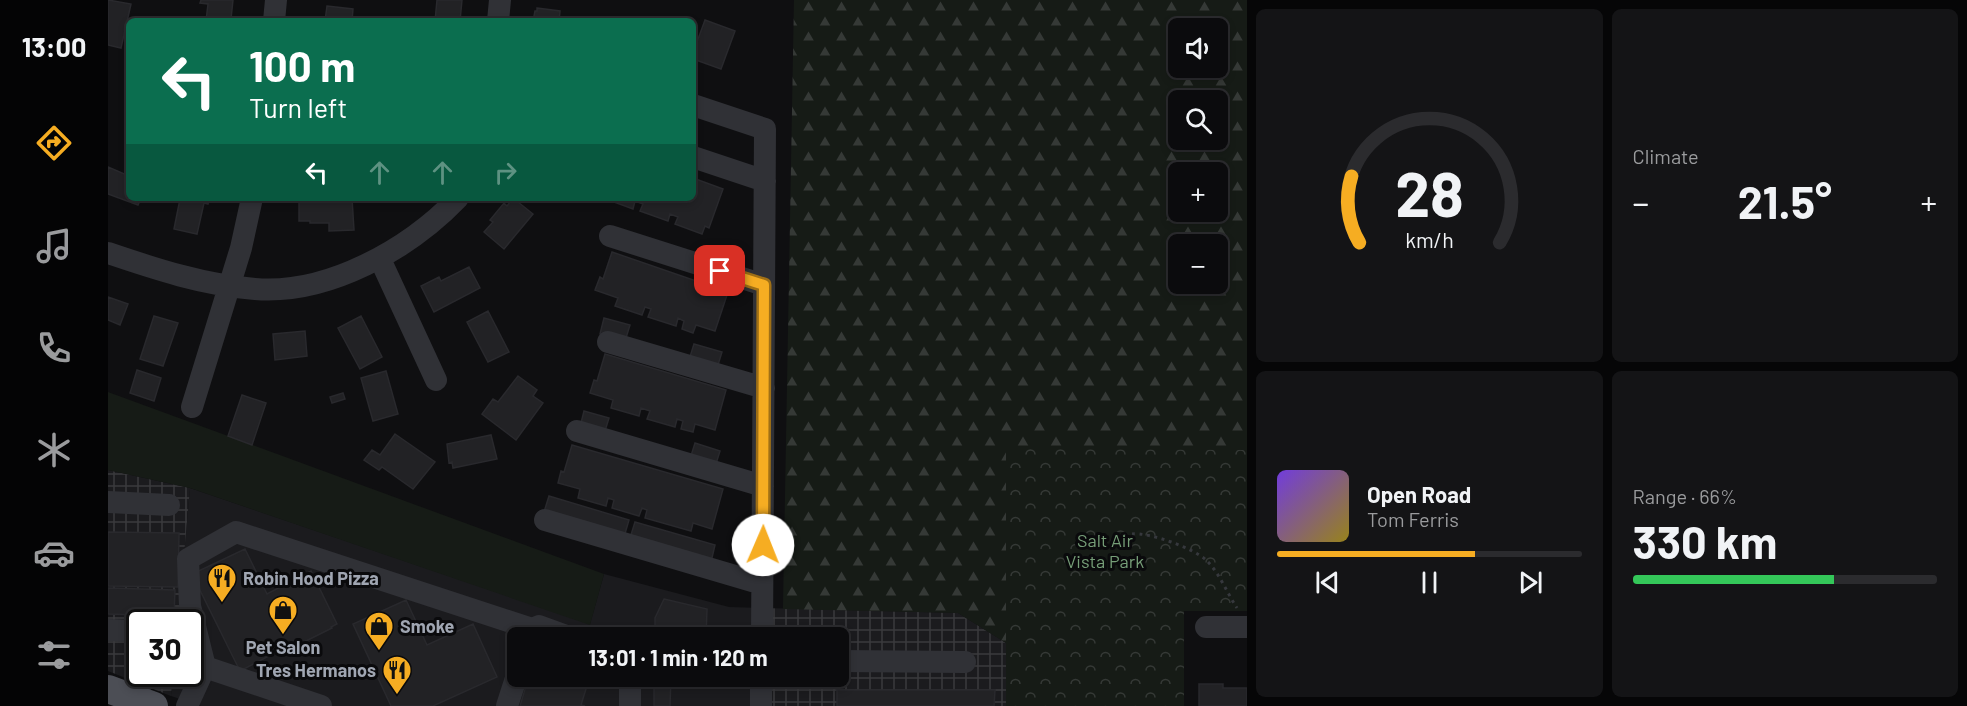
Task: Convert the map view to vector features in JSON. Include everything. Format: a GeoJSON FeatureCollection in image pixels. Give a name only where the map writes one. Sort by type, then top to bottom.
{"type":"FeatureCollection","features":[{"type":"Feature","properties":{"kind":"main road"},"geometry":{"type":"LineString","coordinates":[[108,689],[144,693]]}},
{"type":"Feature","properties":{"kind":"street"},"geometry":{"type":"LineString","coordinates":[[274,18],[276,0]]}},
{"type":"Feature","properties":{"kind":"street"},"geometry":{"type":"LineString","coordinates":[[498,18],[500,0]]}},
{"type":"Feature","properties":{"kind":"street"},"geometry":{"type":"LineString","coordinates":[[696,106],[765,129],[762,627]]}},
{"type":"Feature","properties":{"kind":"street"},"geometry":{"type":"LineString","coordinates":[[696,158],[765,181]]}},
{"type":"Feature","properties":{"kind":"street"},"geometry":{"type":"LineString","coordinates":[[192,408],[241,248],[251,201]]}},
{"type":"Feature","properties":{"kind":"street"},"geometry":{"type":"LineString","coordinates":[[108,253],[154,269],[230,285],[256,289],[300,285],[356,270],[380,259],[440,216],[455,201]]}},
{"type":"Feature","properties":{"kind":"street"},"geometry":{"type":"LineString","coordinates":[[610,236],[764,285]]}},
{"type":"Feature","properties":{"kind":"street"},"geometry":{"type":"LineString","coordinates":[[380,259],[436,380]]}},
{"type":"Feature","properties":{"kind":"street"},"geometry":{"type":"LineString","coordinates":[[608,342],[764,388]]}},
{"type":"Feature","properties":{"kind":"street"},"geometry":{"type":"LineString","coordinates":[[577,431],[763,486]]}},
{"type":"Feature","properties":{"kind":"street"},"geometry":{"type":"LineString","coordinates":[[108,502],[169,505]]}},
{"type":"Feature","properties":{"kind":"street"},"geometry":{"type":"LineString","coordinates":[[546,520],[762,584]]}},
{"type":"Feature","properties":{"kind":"street"},"geometry":{"type":"LineString","coordinates":[[187,706],[205,667],[190,606],[188,559],[236,532],[513,627]]}},
{"type":"Feature","properties":{"kind":"street"},"geometry":{"type":"LineString","coordinates":[[1206,627],[1244,621]]}},
{"type":"Feature","properties":{"kind":"street"},"geometry":{"type":"LineString","coordinates":[[108,630],[126,631]]}},
{"type":"Feature","properties":{"kind":"street"},"geometry":{"type":"LineString","coordinates":[[849,661],[965,662]]}},
{"type":"Feature","properties":{"kind":"street"},"geometry":{"type":"LineString","coordinates":[[205,667],[321,706]]}},
{"type":"Feature","properties":{"kind":"street"},"geometry":{"type":"LineString","coordinates":[[507,706],[513,687]]}},
{"type":"Feature","properties":{"kind":"street"},"geometry":{"type":"LineString","coordinates":[[630,687],[630,706]]}},
{"type":"Feature","properties":{"kind":"street"},"geometry":{"type":"LineString","coordinates":[[761,706],[762,687]]}},
{"type":"Feature","properties":{"kind":"path"},"geometry":{"type":"LineString","coordinates":[[1098,549],[1118,537],[1135,533],[1163,540],[1198,555],[1211,567],[1244,621]]}},
{"type":"Feature","properties":{"kind":"shaded area"},"geometry":{"type":"Polygon","coordinates":[[[108,470],[190,488],[179,609],[126,609],[126,678],[108,671],[108,470]]]}},
{"type":"Feature","properties":{"kind":"shaded area"},"geometry":{"type":"Polygon","coordinates":[[[190,488],[590,624],[604,574],[729,607],[762,608],[761,627],[507,627],[507,687],[760,687],[759,706],[201,706],[171,696],[172,687],[204,687],[204,609],[179,609],[190,488]]]}},
{"type":"Feature","properties":{"kind":"shaded area"},"geometry":{"type":"Polygon","coordinates":[[[762,608],[958,613],[1006,643],[1006,706],[760,706],[760,687],[849,687],[849,627],[761,627],[762,608]]]}},
{"type":"Feature","properties":{"kind":"shaded area"},"geometry":{"type":"Polygon","coordinates":[[[148,687],[172,687],[171,696],[148,687]]]}},
{"type":"Feature","properties":{"kind":"green space"},"geometry":{"type":"Polygon","coordinates":[[[794,0],[1247,0],[1247,464],[1135,500],[1184,706],[1006,706],[1006,643],[958,613],[783,609],[794,0]]]}},
{"type":"Feature","properties":{"kind":"green space"},"geometry":{"type":"Polygon","coordinates":[[[108,392],[604,574],[590,625],[190,488],[108,470],[108,392]]]}},
{"type":"Feature","properties":{"kind":"green space","name":"Salt Air Vista Park"},"geometry":{"type":"Polygon","coordinates":[[[1006,449],[1247,450],[1247,611],[1184,611],[1184,706],[1006,706],[1006,449]]]}},
{"type":"Feature","properties":{"kind":"building"},"geometry":{"type":"Polygon","coordinates":[[[108,0],[131,4],[121,48],[108,45],[108,0]]]}},
{"type":"Feature","properties":{"kind":"building"},"geometry":{"type":"Polygon","coordinates":[[[201,0],[233,0],[231,18],[206,18],[208,4],[200,3],[201,0]]]}},
{"type":"Feature","properties":{"kind":"building"},"geometry":{"type":"Polygon","coordinates":[[[437,0],[462,0],[460,18],[435,18],[437,0]]]}},
{"type":"Feature","properties":{"kind":"building"},"geometry":{"type":"Polygon","coordinates":[[[327,6],[353,9],[352,18],[325,18],[327,6]]]}},
{"type":"Feature","properties":{"kind":"building"},"geometry":{"type":"Polygon","coordinates":[[[537,8],[560,11],[559,18],[534,18],[537,8]]]}},
{"type":"Feature","properties":{"kind":"building"},"geometry":{"type":"Polygon","coordinates":[[[705,20],[735,31],[721,69],[696,60],[696,45],[705,20]]]}},
{"type":"Feature","properties":{"kind":"building"},"geometry":{"type":"Polygon","coordinates":[[[108,167],[126,175],[126,201],[108,194],[108,167]]]}},
{"type":"Feature","properties":{"kind":"building"},"geometry":{"type":"Polygon","coordinates":[[[696,179],[723,189],[709,228],[705,226],[702,234],[675,224],[678,217],[670,214],[668,221],[640,211],[643,204],[635,201],[696,201],[696,179]]]}},
{"type":"Feature","properties":{"kind":"building"},"geometry":{"type":"Polygon","coordinates":[[[127,201],[140,201],[138,205],[127,201]]]}},
{"type":"Feature","properties":{"kind":"building"},"geometry":{"type":"Polygon","coordinates":[[[180,201],[209,201],[208,204],[204,203],[197,234],[174,229],[180,201]]]}},
{"type":"Feature","properties":{"kind":"building"},"geometry":{"type":"Polygon","coordinates":[[[299,201],[352,201],[354,230],[329,231],[329,223],[299,221],[299,201]]]}},
{"type":"Feature","properties":{"kind":"building"},"geometry":{"type":"Polygon","coordinates":[[[511,201],[517,201],[533,214],[504,249],[484,232],[493,222],[490,220],[504,203],[507,206],[511,201]]]}},
{"type":"Feature","properties":{"kind":"building"},"geometry":{"type":"Polygon","coordinates":[[[611,201],[635,201],[633,209],[611,201]]]}},
{"type":"Feature","properties":{"kind":"building"},"geometry":{"type":"Polygon","coordinates":[[[612,252],[728,292],[715,331],[696,325],[693,333],[682,329],[684,321],[678,318],[676,326],[648,317],[651,309],[645,307],[642,315],[615,306],[618,298],[595,290],[600,277],[603,279],[612,252]]]}},
{"type":"Feature","properties":{"kind":"building"},"geometry":{"type":"Polygon","coordinates":[[[469,267],[480,288],[434,312],[421,286],[439,277],[441,281],[469,267]]]}},
{"type":"Feature","properties":{"kind":"building"},"geometry":{"type":"Polygon","coordinates":[[[108,297],[128,304],[120,325],[108,320],[108,297]]]}},
{"type":"Feature","properties":{"kind":"building"},"geometry":{"type":"Polygon","coordinates":[[[488,311],[509,352],[488,362],[467,322],[488,311]]]}},
{"type":"Feature","properties":{"kind":"building"},"geometry":{"type":"Polygon","coordinates":[[[154,316],[178,323],[163,366],[140,359],[154,316]]]}},
{"type":"Feature","properties":{"kind":"building"},"geometry":{"type":"Polygon","coordinates":[[[361,316],[382,357],[360,369],[338,328],[361,316]]]}},
{"type":"Feature","properties":{"kind":"building"},"geometry":{"type":"Polygon","coordinates":[[[604,318],[630,325],[625,341],[600,334],[604,318]]]}},
{"type":"Feature","properties":{"kind":"building"},"geometry":{"type":"Polygon","coordinates":[[[305,331],[307,356],[275,360],[273,334],[305,331]]]}},
{"type":"Feature","properties":{"kind":"building"},"geometry":{"type":"Polygon","coordinates":[[[694,344],[722,352],[717,368],[689,360],[694,344]]]}},
{"type":"Feature","properties":{"kind":"building"},"geometry":{"type":"Polygon","coordinates":[[[605,354],[726,390],[715,430],[695,424],[693,432],[681,429],[683,421],[677,419],[675,427],[647,419],[650,411],[641,408],[639,416],[611,408],[613,400],[590,393],[594,380],[597,381],[605,354]]]}},
{"type":"Feature","properties":{"kind":"building"},"geometry":{"type":"Polygon","coordinates":[[[137,370],[161,378],[154,401],[130,393],[137,370]]]}},
{"type":"Feature","properties":{"kind":"building"},"geometry":{"type":"Polygon","coordinates":[[[386,371],[398,414],[373,421],[361,378],[386,371]]]}},
{"type":"Feature","properties":{"kind":"building"},"geometry":{"type":"Polygon","coordinates":[[[518,376],[537,390],[533,396],[543,403],[516,440],[482,414],[493,399],[498,402],[518,376]]]}},
{"type":"Feature","properties":{"kind":"building"},"geometry":{"type":"Polygon","coordinates":[[[343,393],[345,399],[332,403],[330,397],[343,393]]]}},
{"type":"Feature","properties":{"kind":"building"},"geometry":{"type":"Polygon","coordinates":[[[242,395],[266,403],[252,445],[228,436],[242,395]]]}},
{"type":"Feature","properties":{"kind":"building"},"geometry":{"type":"Polygon","coordinates":[[[584,411],[609,418],[604,434],[580,427],[584,411]]]}},
{"type":"Feature","properties":{"kind":"building"},"geometry":{"type":"Polygon","coordinates":[[[395,434],[435,462],[413,489],[382,467],[379,470],[364,460],[372,450],[380,455],[395,434]]]}},
{"type":"Feature","properties":{"kind":"building"},"geometry":{"type":"Polygon","coordinates":[[[491,435],[497,459],[453,468],[452,462],[449,463],[447,444],[491,435]]]}},
{"type":"Feature","properties":{"kind":"building"},"geometry":{"type":"Polygon","coordinates":[[[695,443],[720,451],[715,467],[690,459],[695,443]]]}},
{"type":"Feature","properties":{"kind":"building"},"geometry":{"type":"Polygon","coordinates":[[[572,445],[723,489],[712,529],[693,523],[691,531],[645,518],[647,510],[642,508],[639,516],[612,508],[614,500],[608,498],[606,506],[578,498],[580,489],[558,483],[561,471],[564,472],[572,445]]]}},
{"type":"Feature","properties":{"kind":"building"},"geometry":{"type":"Polygon","coordinates":[[[549,496],[629,520],[624,537],[544,512],[549,496]]]}},
{"type":"Feature","properties":{"kind":"building"},"geometry":{"type":"Polygon","coordinates":[[[635,522],[715,545],[711,562],[630,538],[635,522]]]}},
{"type":"Feature","properties":{"kind":"building"},"geometry":{"type":"Polygon","coordinates":[[[108,532],[179,533],[178,587],[108,586],[108,532]]]}},
{"type":"Feature","properties":{"kind":"building"},"geometry":{"type":"Polygon","coordinates":[[[245,549],[267,594],[311,571],[337,624],[294,647],[292,644],[240,671],[192,574],[245,549]]]}},
{"type":"Feature","properties":{"kind":"building"},"geometry":{"type":"Polygon","coordinates":[[[108,588],[175,590],[174,609],[126,609],[126,615],[108,614],[108,588]]]}},
{"type":"Feature","properties":{"kind":"building"},"geometry":{"type":"Polygon","coordinates":[[[664,599],[707,609],[706,627],[655,627],[655,618],[664,599]]]}},
{"type":"Feature","properties":{"kind":"building"},"geometry":{"type":"Polygon","coordinates":[[[406,600],[427,645],[473,624],[497,677],[433,706],[391,706],[353,624],[406,600]]]}},
{"type":"Feature","properties":{"kind":"building"},"geometry":{"type":"Polygon","coordinates":[[[1199,684],[1223,684],[1223,688],[1247,688],[1247,706],[1199,706],[1199,684]]]}},
{"type":"Feature","properties":{"kind":"building"},"geometry":{"type":"Polygon","coordinates":[[[526,687],[587,687],[581,705],[585,706],[520,706],[526,687]]]}},
{"type":"Feature","properties":{"kind":"building"},"geometry":{"type":"Polygon","coordinates":[[[654,687],[671,687],[670,706],[654,706],[654,687]]]}},
{"type":"Feature","properties":{"kind":"building"},"geometry":{"type":"Polygon","coordinates":[[[837,690],[995,690],[994,706],[837,706],[837,690]]]}},
{"type":"Feature","properties":{"kind":"place","name":"Robin Hood Pizza"},"geometry":{"type":"Point","coordinates":[222,604]}},
{"type":"Feature","properties":{"kind":"place","name":"Pet Salon"},"geometry":{"type":"Point","coordinates":[283,636]}},
{"type":"Feature","properties":{"kind":"place","name":"Smoke"},"geometry":{"type":"Point","coordinates":[379,652]}},
{"type":"Feature","properties":{"kind":"place","name":"Tres Hermanos"},"geometry":{"type":"Point","coordinates":[397,696]}},
{"type":"Feature","properties":{"kind":"route"},"geometry":{"type":"LineString","coordinates":[[720,271],[764,285],[763,545]]}}]}
